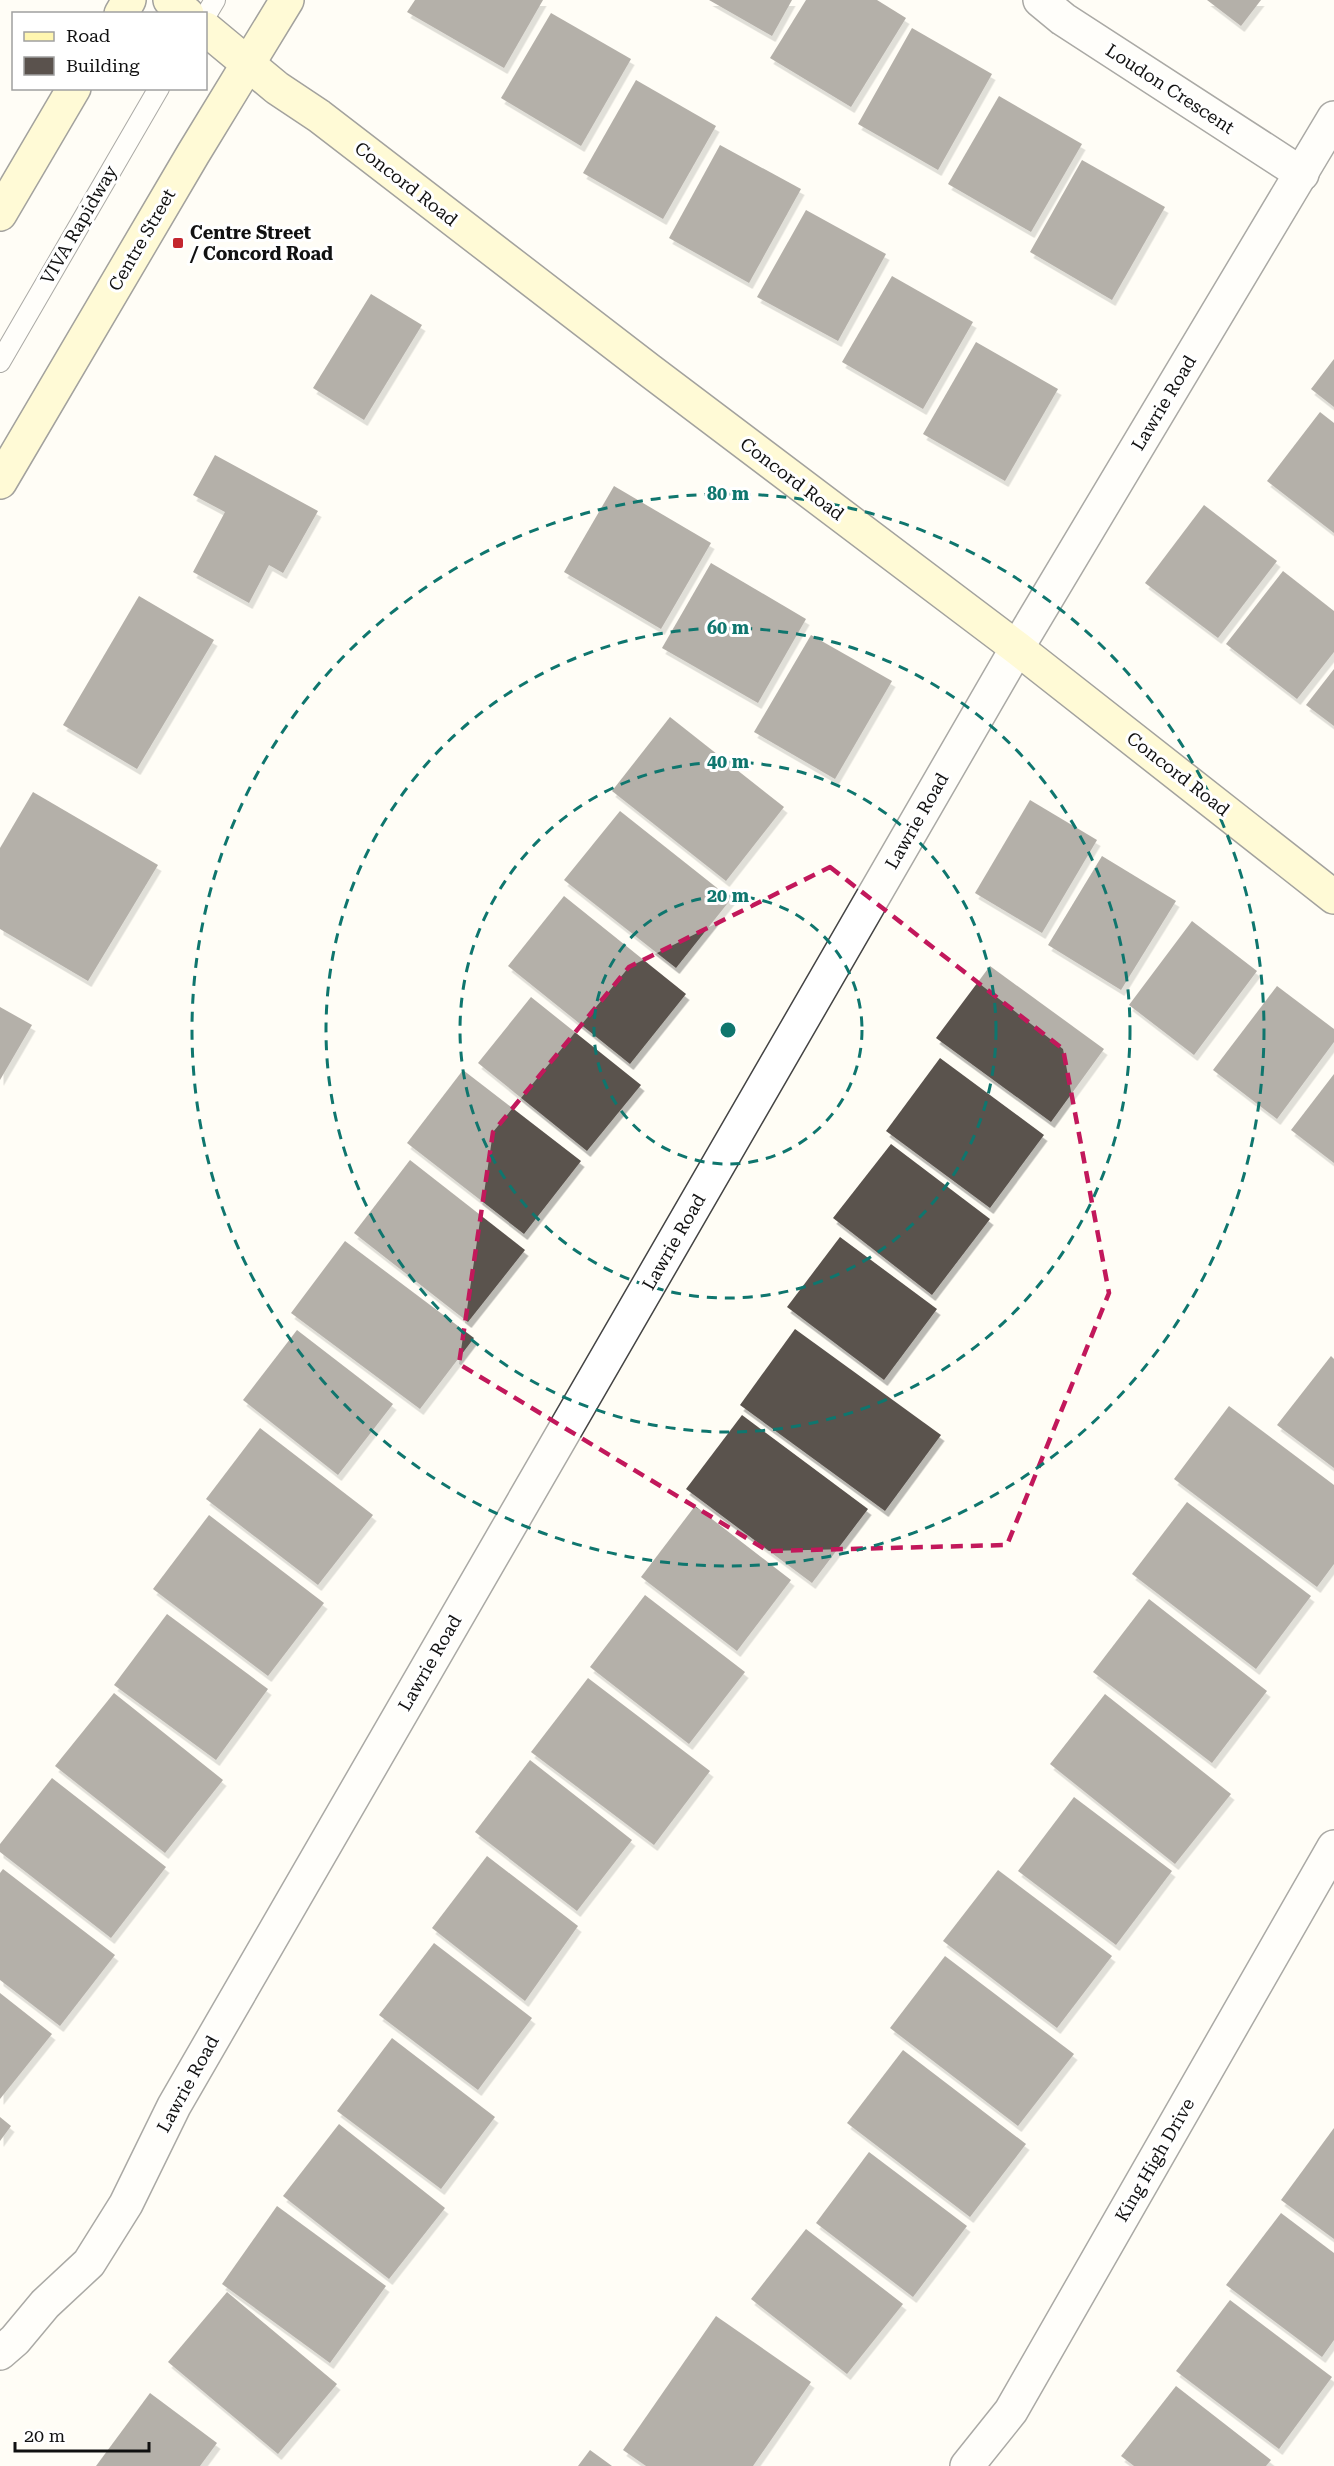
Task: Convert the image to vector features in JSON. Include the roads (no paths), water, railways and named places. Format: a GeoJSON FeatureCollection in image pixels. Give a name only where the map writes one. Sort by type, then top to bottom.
{"type":"FeatureCollection","features":[{"type":"Feature","properties":{"kind":"street"},"geometry":{"type":"LineString","coordinates":[[170,0],[185,12]]}},
{"type":"Feature","properties":{"kind":"street","name":"Centre Street"},"geometry":{"type":"LineString","coordinates":[[0,482],[286,0]]}},
{"type":"Feature","properties":{"kind":"street","name":"Loudon Crescent"},"geometry":{"type":"LineString","coordinates":[[1040,0],[1064,19],[1302,174]]}},
{"type":"Feature","properties":{"kind":"street","name":"Concord Road"},"geometry":{"type":"LineString","coordinates":[[207,30],[248,65],[1017,648],[1334,897]]}},
{"type":"Feature","properties":{"kind":"street"},"geometry":{"type":"LineString","coordinates":[[0,214],[73,90]]}},
{"type":"Feature","properties":{"kind":"street","name":"Lawrie Road"},"geometry":{"type":"LineString","coordinates":[[0,2354],[45,2304],[90,2263],[126,2204],[180,2096],[1017,648],[1334,118]]}},
{"type":"Feature","properties":{"kind":"street","name":"King High Drive"},"geometry":{"type":"LineString","coordinates":[[967,2466],[1011,2411],[1334,1847]]}},
{"type":"Feature","properties":{"kind":"lane"},"geometry":{"type":"LineString","coordinates":[[207,13],[215,0]]}},
{"type":"Feature","properties":{"kind":"lane","name":"VIVA Rapidway"},"geometry":{"type":"LineString","coordinates":[[0,362],[158,90]]}},
{"type":"Feature","properties":{"kind":"place","name":"Centre Street / Concord Road"},"geometry":{"type":"Point","coordinates":[178,243]}}]}
